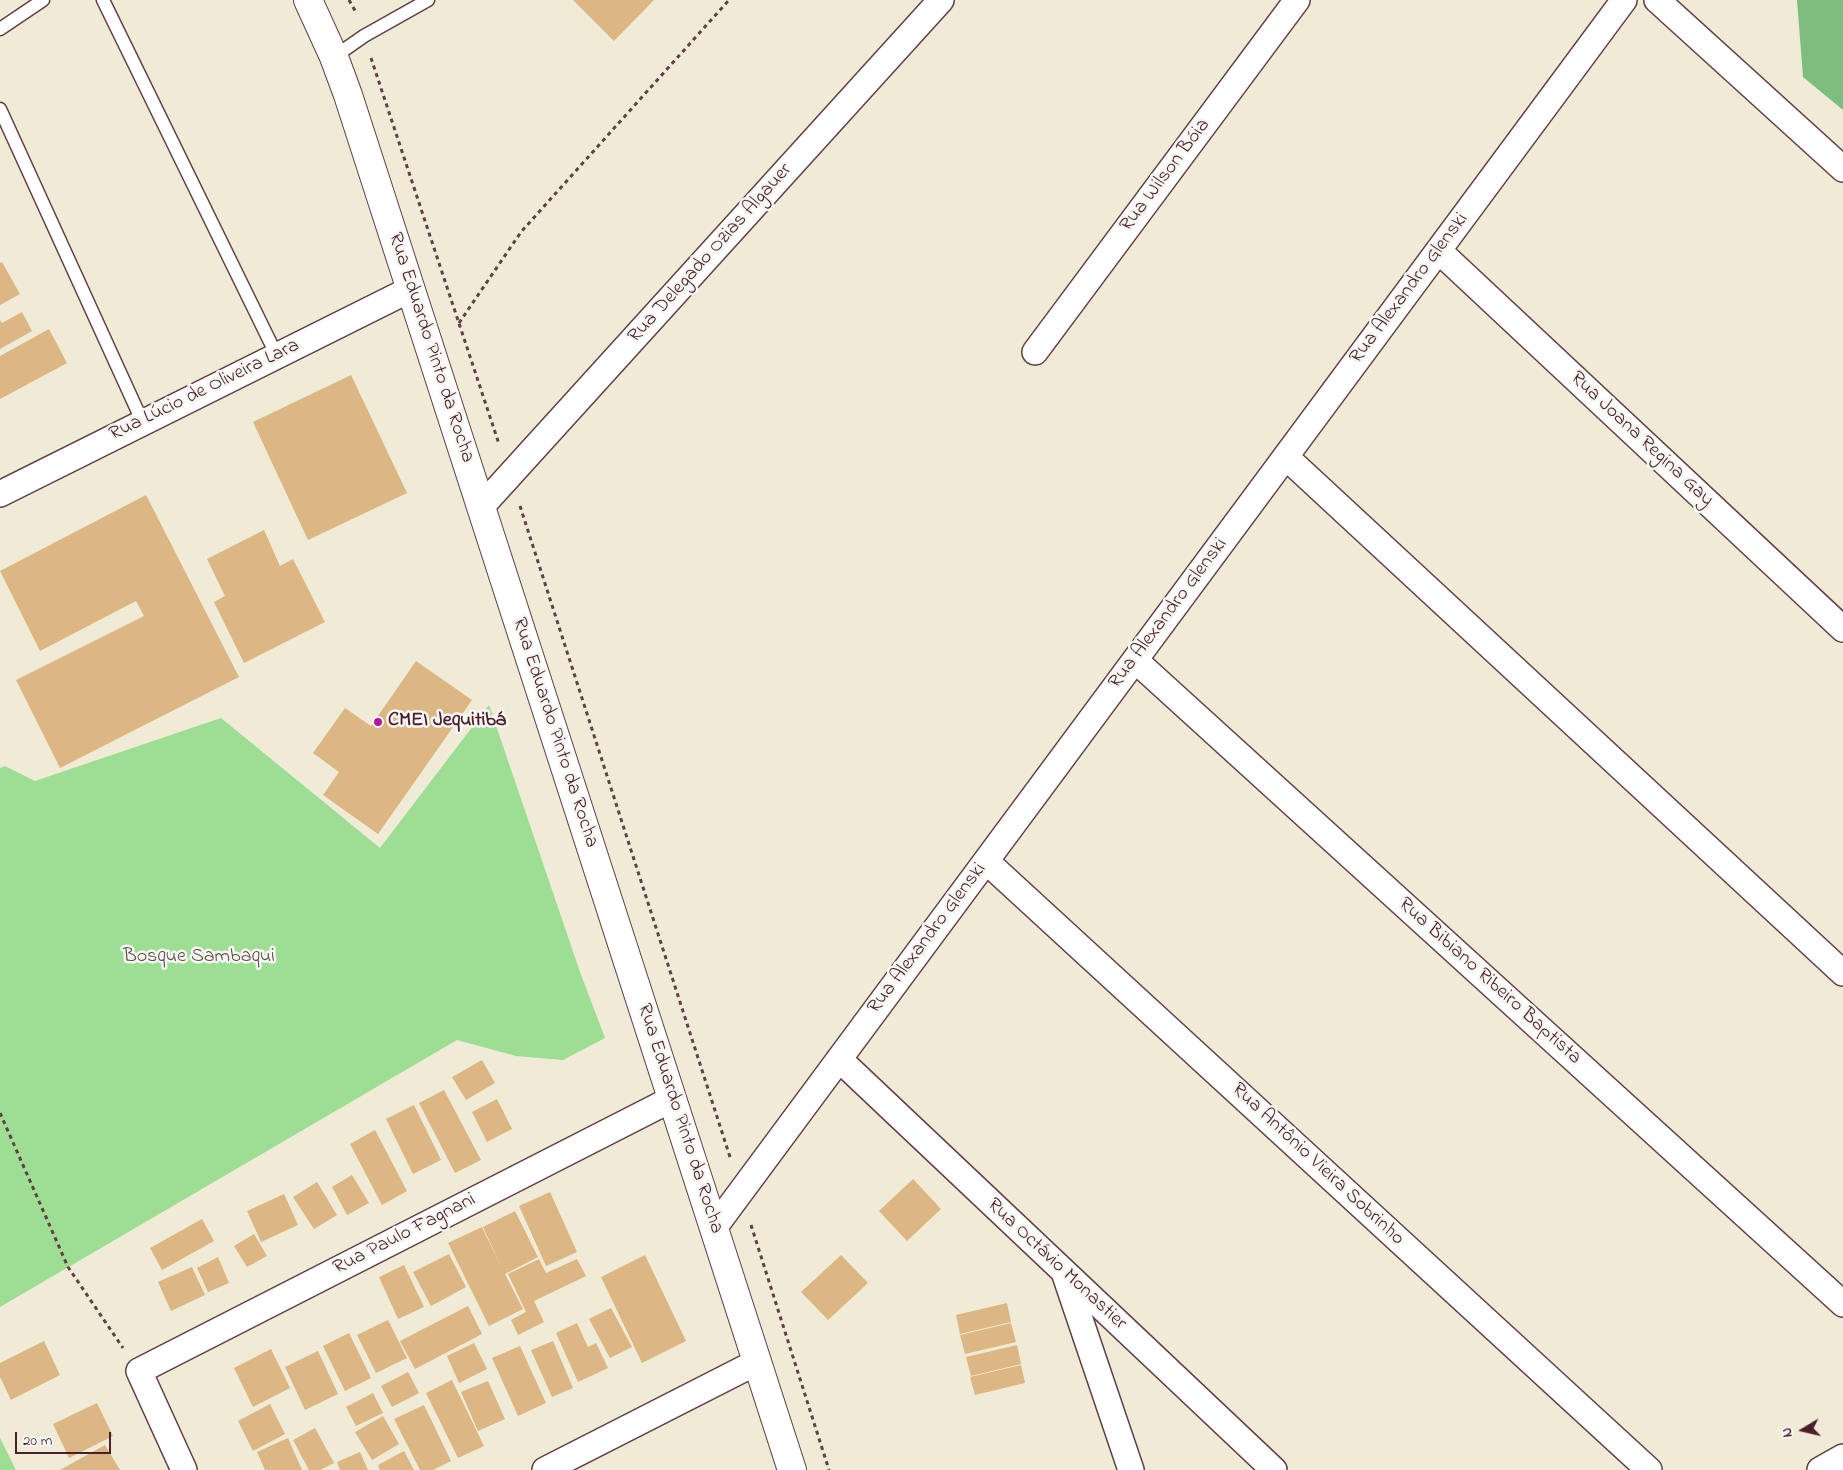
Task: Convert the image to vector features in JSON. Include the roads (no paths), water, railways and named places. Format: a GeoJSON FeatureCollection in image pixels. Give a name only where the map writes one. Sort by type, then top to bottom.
{"type":"FeatureCollection","features":[{"type":"Feature","properties":{"kind":"main road","name":"Rua Eduardo Pinto da Rocha"},"geometry":{"type":"LineString","coordinates":[[308,0],[334,57],[411,289],[792,1470]]}},
{"type":"Feature","properties":{"kind":"street","name":"Rua Delegado Ozias Algauer"},"geometry":{"type":"LineString","coordinates":[[481,507],[941,0]]}},
{"type":"Feature","properties":{"kind":"street","name":"Rua Wilson Bóia"},"geometry":{"type":"LineString","coordinates":[[1035,352],[1297,0]]}},
{"type":"Feature","properties":{"kind":"street","name":"Rua Alexandro Glenski"},"geometry":{"type":"LineString","coordinates":[[714,1228],[1624,0]]}},
{"type":"Feature","properties":{"kind":"street"},"geometry":{"type":"LineString","coordinates":[[1657,0],[1843,169]]}},
{"type":"Feature","properties":{"kind":"street","name":"Rua Joana Regina Gay"},"geometry":{"type":"LineString","coordinates":[[1439,251],[1843,629]]}},
{"type":"Feature","properties":{"kind":"street","name":"Rua Lúcio de Oliveira Lara"},"geometry":{"type":"LineString","coordinates":[[0,494],[411,289]]}},
{"type":"Feature","properties":{"kind":"street"},"geometry":{"type":"LineString","coordinates":[[1286,457],[1843,972]]}},
{"type":"Feature","properties":{"kind":"street","name":"Rua Bibiano Ribeiro Baptista"},"geometry":{"type":"LineString","coordinates":[[1135,660],[1843,1304]]}},
{"type":"Feature","properties":{"kind":"street","name":"Rua Antônio Vieira Sobrinho"},"geometry":{"type":"LineString","coordinates":[[986,861],[1648,1470]]}},
{"type":"Feature","properties":{"kind":"street","name":"Rua Octávio Monastier"},"geometry":{"type":"LineString","coordinates":[[839,1059],[1274,1470]]}},
{"type":"Feature","properties":{"kind":"street","name":"Rua Paulo Fagnani"},"geometry":{"type":"LineString","coordinates":[[184,1470],[138,1371],[672,1099]]}},
{"type":"Feature","properties":{"kind":"street"},"geometry":{"type":"LineString","coordinates":[[1064,1272],[1131,1470]]}},
{"type":"Feature","properties":{"kind":"street"},"geometry":{"type":"LineString","coordinates":[[544,1470],[757,1362]]}},
{"type":"Feature","properties":{"kind":"street"},"geometry":{"type":"LineString","coordinates":[[1820,1470],[1843,1457]]}},
{"type":"Feature","properties":{"kind":"lane"},"geometry":{"type":"LineString","coordinates":[[0,29],[43,0]]}},
{"type":"Feature","properties":{"kind":"lane"},"geometry":{"type":"LineString","coordinates":[[103,0],[277,356]]}},
{"type":"Feature","properties":{"kind":"lane"},"geometry":{"type":"LineString","coordinates":[[334,57],[364,36],[428,0]]}},
{"type":"Feature","properties":{"kind":"lane"},"geometry":{"type":"LineString","coordinates":[[0,109],[143,422]]}},
{"type":"Feature","properties":{"kind":"place","name":"CMEI Jequitibá"},"geometry":{"type":"Point","coordinates":[378,722]}},
{"type":"Feature","properties":{"kind":"park label","name":"Bosque Sambaqui"},"geometry":{"type":"Point","coordinates":[199,958]}}]}
